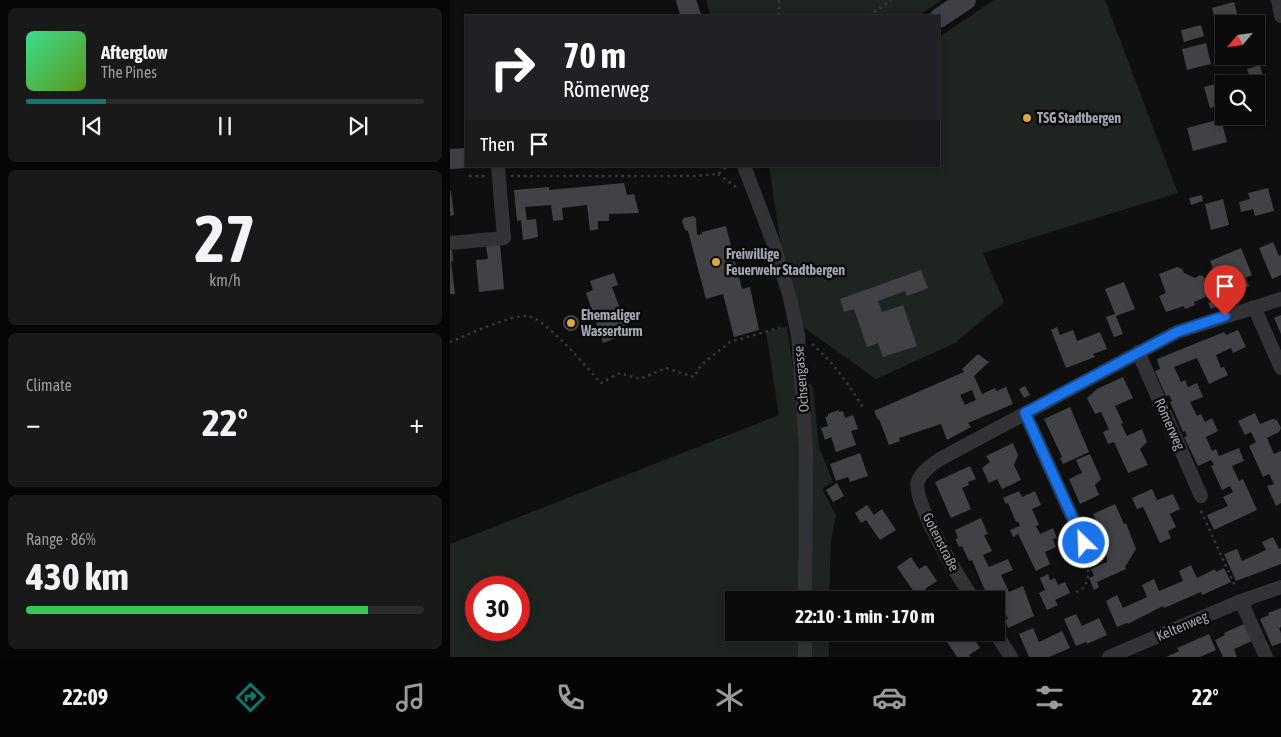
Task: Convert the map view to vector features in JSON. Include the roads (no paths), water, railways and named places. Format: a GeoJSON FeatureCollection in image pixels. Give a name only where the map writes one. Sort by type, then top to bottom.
{"type":"FeatureCollection","features":[{"type":"Feature","properties":{"kind":"street"},"geometry":{"type":"LineString","coordinates":[[686,0],[692,15]]}},
{"type":"Feature","properties":{"kind":"street"},"geometry":{"type":"LineString","coordinates":[[940,17],[966,0]]}},
{"type":"Feature","properties":{"kind":"street","name":"Ochsengasse"},"geometry":{"type":"LineString","coordinates":[[744,167],[773,242],[790,298],[796,329],[806,449],[806,591]]}},
{"type":"Feature","properties":{"kind":"street"},"geometry":{"type":"LineString","coordinates":[[450,243],[504,238],[498,171]]}},
{"type":"Feature","properties":{"kind":"street"},"geometry":{"type":"LineString","coordinates":[[1084,543],[1025,413],[1177,332],[1281,299]]}},
{"type":"Feature","properties":{"kind":"street"},"geometry":{"type":"LineString","coordinates":[[1254,307],[1281,368]]}},
{"type":"Feature","properties":{"kind":"street","name":"Römerweg"},"geometry":{"type":"LineString","coordinates":[[1138,352],[1202,496]]}},
{"type":"Feature","properties":{"kind":"street","name":"Gotenstraße"},"geometry":{"type":"LineString","coordinates":[[968,591],[958,576],[928,518],[917,490],[918,481],[924,472],[940,459],[1025,413]]}},
{"type":"Feature","properties":{"kind":"street","name":"Keltenweg"},"geometry":{"type":"LineString","coordinates":[[1109,657],[1124,654],[1242,600],[1281,587]]}},
{"type":"Feature","properties":{"kind":"street"},"geometry":{"type":"LineString","coordinates":[[1242,600],[1266,657]]}},
{"type":"Feature","properties":{"kind":"street"},"geometry":{"type":"LineString","coordinates":[[805,641],[805,657]]}},
{"type":"Feature","properties":{"kind":"street"},"geometry":{"type":"LineString","coordinates":[[1001,641],[1011,657]]}},
{"type":"Feature","properties":{"kind":"place","name":"TSG Stadtbergen"},"geometry":{"type":"Point","coordinates":[1027,118]}},
{"type":"Feature","properties":{"kind":"place","name":"Freiwillige Feuerwehr Stadtbergen"},"geometry":{"type":"Point","coordinates":[716,262]}},
{"type":"Feature","properties":{"kind":"place","name":"Ehemaliger Wasserturm"},"geometry":{"type":"Point","coordinates":[571,323]}}]}
